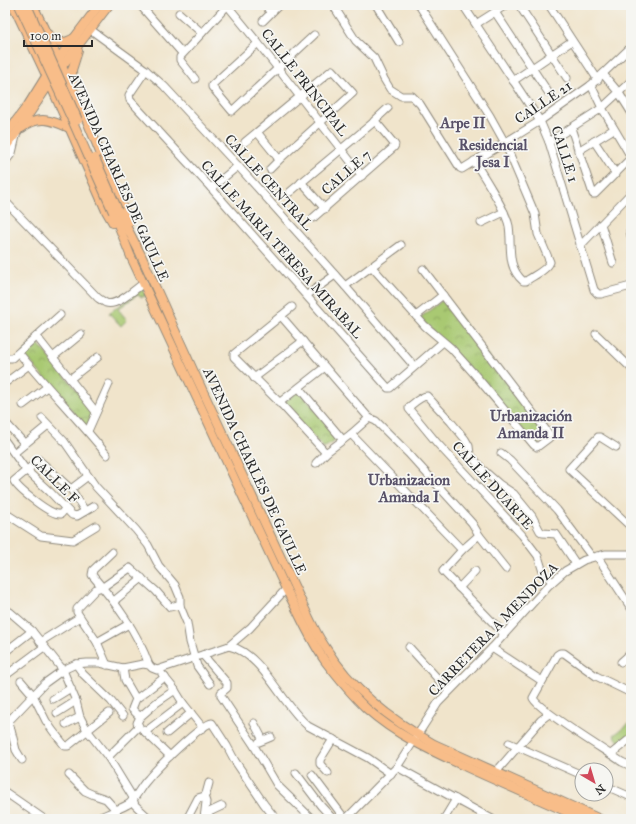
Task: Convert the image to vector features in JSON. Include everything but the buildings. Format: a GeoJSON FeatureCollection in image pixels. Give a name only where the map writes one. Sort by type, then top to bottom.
{"type":"FeatureCollection","features":[{"type":"Feature","properties":{"kind":"main road"},"geometry":{"type":"LineString","coordinates":[[13,5],[31,41],[106,211],[131,257]]}},
{"type":"Feature","properties":{"kind":"main road","name":"AVENIDA CHARLES DE GAULLE"},"geometry":{"type":"LineString","coordinates":[[20,5],[115,211],[140,253],[264,532],[286,588],[296,599]]}},
{"type":"Feature","properties":{"kind":"main road","name":"AVENIDA CHARLES DE GAULLE"},"geometry":{"type":"LineString","coordinates":[[27,5],[115,211],[131,257],[296,599],[304,624],[325,660],[346,686],[368,709],[394,729],[434,744],[496,772],[585,817],[600,819]]}},
{"type":"Feature","properties":{"kind":"main road"},"geometry":{"type":"LineString","coordinates":[[33,5],[82,109],[127,216],[140,253]]}},
{"type":"Feature","properties":{"kind":"main road"},"geometry":{"type":"LineString","coordinates":[[5,135],[82,35],[99,5]]}},
{"type":"Feature","properties":{"kind":"main road"},"geometry":{"type":"LineString","coordinates":[[46,30],[52,39],[60,42],[68,41],[91,30],[109,5]]}},
{"type":"Feature","properties":{"kind":"main road"},"geometry":{"type":"LineString","coordinates":[[82,35],[75,58],[72,77],[82,109]]}},
{"type":"Feature","properties":{"kind":"main road"},"geometry":{"type":"LineString","coordinates":[[28,105],[36,88],[39,76],[31,41]]}},
{"type":"Feature","properties":{"kind":"main road"},"geometry":{"type":"LineString","coordinates":[[5,148],[17,132],[48,79]]}},
{"type":"Feature","properties":{"kind":"main road"},"geometry":{"type":"LineString","coordinates":[[17,132],[29,122],[35,120],[47,120],[69,128]]}},
{"type":"Feature","properties":{"kind":"main road","name":"AVENIDA CHARLES DE GAULLE"},"geometry":{"type":"LineString","coordinates":[[416,738],[493,780],[574,811]]}},
{"type":"Feature","properties":{"kind":"street"},"geometry":{"type":"LineString","coordinates":[[140,5],[182,53]]}},
{"type":"Feature","properties":{"kind":"street"},"geometry":{"type":"LineString","coordinates":[[195,80],[180,60],[180,57],[227,5]]}},
{"type":"Feature","properties":{"kind":"street","name":"CALLE PRINCIPAL"},"geometry":{"type":"LineString","coordinates":[[227,5],[362,176]]}},
{"type":"Feature","properties":{"kind":"street"},"geometry":{"type":"LineString","coordinates":[[266,5],[270,13]]}},
{"type":"Feature","properties":{"kind":"street"},"geometry":{"type":"LineString","coordinates":[[263,21],[279,5]]}},
{"type":"Feature","properties":{"kind":"street","name":"CALLE 21"},"geometry":{"type":"LineString","coordinates":[[333,5],[356,41],[374,58],[390,89],[401,96],[412,96],[420,104],[462,169],[540,121],[591,85],[631,47]]}},
{"type":"Feature","properties":{"kind":"street"},"geometry":{"type":"LineString","coordinates":[[376,5],[399,42]]}},
{"type":"Feature","properties":{"kind":"street"},"geometry":{"type":"LineString","coordinates":[[419,5],[505,142],[535,214],[538,234],[550,265],[523,281],[513,269],[510,256],[509,226],[504,212],[474,161]]}},
{"type":"Feature","properties":{"kind":"street","name":"CALLE 1"},"geometry":{"type":"LineString","coordinates":[[463,5],[540,121],[549,142],[592,287],[595,292],[601,294],[631,286]]}},
{"type":"Feature","properties":{"kind":"street"},"geometry":{"type":"LineString","coordinates":[[476,24],[506,5]]}},
{"type":"Feature","properties":{"kind":"street"},"geometry":{"type":"LineString","coordinates":[[518,5],[567,78]]}},
{"type":"Feature","properties":{"kind":"street"},"geometry":{"type":"LineString","coordinates":[[549,5],[572,41],[600,77],[619,93],[631,112]]}},
{"type":"Feature","properties":{"kind":"street"},"geometry":{"type":"LineString","coordinates":[[495,12],[548,92]]}},
{"type":"Feature","properties":{"kind":"street"},"geometry":{"type":"LineString","coordinates":[[179,13],[202,33]]}},
{"type":"Feature","properties":{"kind":"street","name":"CALLE CENTRAL"},"geometry":{"type":"LineString","coordinates":[[91,30],[146,70],[164,86],[238,166],[414,366]]}},
{"type":"Feature","properties":{"kind":"street"},"geometry":{"type":"LineString","coordinates":[[258,43],[212,85],[212,87],[233,111],[314,35]]}},
{"type":"Feature","properties":{"kind":"street"},"geometry":{"type":"LineString","coordinates":[[513,81],[572,41]]}},
{"type":"Feature","properties":{"kind":"street","name":"CALLE MARIA TERESA MIRABAL"},"geometry":{"type":"LineString","coordinates":[[146,70],[131,91],[128,98],[307,295],[388,388],[390,388],[443,342]]}},
{"type":"Feature","properties":{"kind":"street"},"geometry":{"type":"LineString","coordinates":[[245,142],[332,70],[353,93],[321,123],[279,158],[270,169]]}},
{"type":"Feature","properties":{"kind":"street"},"geometry":{"type":"LineString","coordinates":[[549,142],[602,108],[631,81]]}},
{"type":"Feature","properties":{"kind":"street"},"geometry":{"type":"LineString","coordinates":[[571,128],[592,192],[595,194],[631,158],[602,108],[591,85]]}},
{"type":"Feature","properties":{"kind":"street"},"geometry":{"type":"LineString","coordinates":[[290,192],[375,121],[388,108]]}},
{"type":"Feature","properties":{"kind":"street","name":"CALLE 7"},"geometry":{"type":"LineString","coordinates":[[314,218],[394,147],[395,145],[375,121]]}},
{"type":"Feature","properties":{"kind":"street"},"geometry":{"type":"LineString","coordinates":[[578,151],[614,129]]}},
{"type":"Feature","properties":{"kind":"street"},"geometry":{"type":"LineString","coordinates":[[5,162],[12,153],[17,132]]}},
{"type":"Feature","properties":{"kind":"street"},"geometry":{"type":"LineString","coordinates":[[258,132],[279,158]]}},
{"type":"Feature","properties":{"kind":"street"},"geometry":{"type":"LineString","coordinates":[[594,141],[616,174]]}},
{"type":"Feature","properties":{"kind":"street"},"geometry":{"type":"LineString","coordinates":[[211,188],[238,166]]}},
{"type":"Feature","properties":{"kind":"street"},"geometry":{"type":"LineString","coordinates":[[301,182],[325,209]]}},
{"type":"Feature","properties":{"kind":"street"},"geometry":{"type":"LineString","coordinates":[[580,246],[631,193]]}},
{"type":"Feature","properties":{"kind":"street"},"geometry":{"type":"LineString","coordinates":[[5,201],[98,298],[106,303],[111,304],[120,300],[144,283]]}},
{"type":"Feature","properties":{"kind":"street"},"geometry":{"type":"LineString","coordinates":[[481,223],[504,212]]}},
{"type":"Feature","properties":{"kind":"street"},"geometry":{"type":"LineString","coordinates":[[601,224],[612,264]]}},
{"type":"Feature","properties":{"kind":"street"},"geometry":{"type":"LineString","coordinates":[[345,286],[401,245]]}},
{"type":"Feature","properties":{"kind":"street"},"geometry":{"type":"LineString","coordinates":[[372,267],[416,316],[451,348],[534,446],[537,446],[549,438],[549,434],[423,269]]}},
{"type":"Feature","properties":{"kind":"street"},"geometry":{"type":"LineString","coordinates":[[307,295],[335,275]]}},
{"type":"Feature","properties":{"kind":"street"},"geometry":{"type":"LineString","coordinates":[[416,316],[443,295]]}},
{"type":"Feature","properties":{"kind":"street"},"geometry":{"type":"LineString","coordinates":[[292,307],[234,354],[234,357],[326,452]]}},
{"type":"Feature","properties":{"kind":"street"},"geometry":{"type":"LineString","coordinates":[[5,358],[12,358],[19,353],[60,315]]}},
{"type":"Feature","properties":{"kind":"street"},"geometry":{"type":"LineString","coordinates":[[282,316],[369,418],[376,421],[408,453],[472,523],[479,535],[506,569]]}},
{"type":"Feature","properties":{"kind":"street"},"geometry":{"type":"LineString","coordinates":[[54,357],[81,334]]}},
{"type":"Feature","properties":{"kind":"street"},"geometry":{"type":"LineString","coordinates":[[596,334],[631,368]]}},
{"type":"Feature","properties":{"kind":"street"},"geometry":{"type":"LineString","coordinates":[[37,337],[96,412]]}},
{"type":"Feature","properties":{"kind":"street"},"geometry":{"type":"LineString","coordinates":[[254,378],[303,341]]}},
{"type":"Feature","properties":{"kind":"street"},"geometry":{"type":"LineString","coordinates":[[19,353],[47,387],[88,431],[107,455]]}},
{"type":"Feature","properties":{"kind":"street"},"geometry":{"type":"LineString","coordinates":[[70,379],[98,357]]}},
{"type":"Feature","properties":{"kind":"street"},"geometry":{"type":"LineString","coordinates":[[6,382],[29,365]]}},
{"type":"Feature","properties":{"kind":"street"},"geometry":{"type":"LineString","coordinates":[[279,403],[325,367]]}},
{"type":"Feature","properties":{"kind":"street"},"geometry":{"type":"LineString","coordinates":[[88,431],[110,384]]}},
{"type":"Feature","properties":{"kind":"street"},"geometry":{"type":"LineString","coordinates":[[23,405],[47,387]]}},
{"type":"Feature","properties":{"kind":"street"},"geometry":{"type":"LineString","coordinates":[[299,388],[343,440]]}},
{"type":"Feature","properties":{"kind":"street","name":"CALLE DUARTE"},"geometry":{"type":"LineString","coordinates":[[552,582],[543,572],[538,556],[522,535],[437,443],[409,409],[409,407],[419,399],[427,396],[451,422],[469,446],[470,454],[483,470],[499,484],[514,494],[532,516],[540,531],[543,533],[556,534],[576,564]]}},
{"type":"Feature","properties":{"kind":"street"},"geometry":{"type":"LineString","coordinates":[[42,418],[64,441],[88,476],[136,530],[148,546],[159,566],[175,585],[180,597],[180,606],[198,668],[210,684]]}},
{"type":"Feature","properties":{"kind":"street"},"geometry":{"type":"LineString","coordinates":[[316,463],[326,452],[351,434],[369,418]]}},
{"type":"Feature","properties":{"kind":"street"},"geometry":{"type":"LineString","coordinates":[[5,422],[25,444]]}},
{"type":"Feature","properties":{"kind":"street"},"geometry":{"type":"LineString","coordinates":[[14,453],[48,425]]}},
{"type":"Feature","properties":{"kind":"street"},"geometry":{"type":"LineString","coordinates":[[351,434],[462,550]]}},
{"type":"Feature","properties":{"kind":"street"},"geometry":{"type":"LineString","coordinates":[[616,447],[598,437],[569,469],[631,527]]}},
{"type":"Feature","properties":{"kind":"street","name":"CALLE F"},"geometry":{"type":"LineString","coordinates":[[5,441],[26,470],[74,516],[77,516],[94,506]]}},
{"type":"Feature","properties":{"kind":"street"},"geometry":{"type":"LineString","coordinates":[[501,453],[510,460],[556,510],[595,556],[631,608]]}},
{"type":"Feature","properties":{"kind":"street"},"geometry":{"type":"LineString","coordinates":[[66,509],[61,514],[56,514],[43,507],[21,490],[14,481],[38,460],[71,489],[86,510]]}},
{"type":"Feature","properties":{"kind":"street"},"geometry":{"type":"LineString","coordinates":[[71,489],[88,476]]}},
{"type":"Feature","properties":{"kind":"street"},"geometry":{"type":"LineString","coordinates":[[5,513],[41,536],[67,540],[73,540],[96,526]]}},
{"type":"Feature","properties":{"kind":"street"},"geometry":{"type":"LineString","coordinates":[[479,535],[462,550],[443,571],[504,634]]}},
{"type":"Feature","properties":{"kind":"street"},"geometry":{"type":"LineString","coordinates":[[112,552],[92,572],[92,575],[114,601],[129,624],[144,650],[150,665],[154,669],[159,670],[165,677],[203,728]]}},
{"type":"Feature","properties":{"kind":"street","name":"CARRETERA A MENDOZA"},"geometry":{"type":"LineString","coordinates":[[346,819],[397,767],[430,715],[449,691],[492,648],[552,582],[564,571],[595,556],[605,554],[631,554]]}},
{"type":"Feature","properties":{"kind":"street"},"geometry":{"type":"LineString","coordinates":[[107,665],[97,642],[77,612],[77,609],[96,589],[103,587],[131,568],[156,591],[170,607]]}},
{"type":"Feature","properties":{"kind":"street"},"geometry":{"type":"LineString","coordinates":[[458,588],[475,571]]}},
{"type":"Feature","properties":{"kind":"street"},"geometry":{"type":"LineString","coordinates":[[114,601],[142,578]]}},
{"type":"Feature","properties":{"kind":"street"},"geometry":{"type":"LineString","coordinates":[[159,670],[229,646],[250,628],[286,588]]}},
{"type":"Feature","properties":{"kind":"street"},"geometry":{"type":"LineString","coordinates":[[163,612],[170,607],[180,606]]}},
{"type":"Feature","properties":{"kind":"street"},"geometry":{"type":"LineString","coordinates":[[5,610],[10,612],[32,631],[63,670],[76,701],[80,717],[87,730],[108,757],[132,796],[134,805],[150,819]]}},
{"type":"Feature","properties":{"kind":"street"},"geometry":{"type":"LineString","coordinates":[[5,676],[42,645],[80,617]]}},
{"type":"Feature","properties":{"kind":"street"},"geometry":{"type":"LineString","coordinates":[[97,642],[129,624]]}},
{"type":"Feature","properties":{"kind":"street"},"geometry":{"type":"LineString","coordinates":[[5,652],[32,631]]}},
{"type":"Feature","properties":{"kind":"street"},"geometry":{"type":"LineString","coordinates":[[229,646],[236,648],[263,670],[278,692],[301,720],[308,726],[368,758],[391,774]]}},
{"type":"Feature","properties":{"kind":"street"},"geometry":{"type":"LineString","coordinates":[[409,647],[449,691]]}},
{"type":"Feature","properties":{"kind":"street"},"geometry":{"type":"LineString","coordinates":[[492,648],[542,681]]}},
{"type":"Feature","properties":{"kind":"street"},"geometry":{"type":"LineString","coordinates":[[631,693],[596,676],[564,653],[560,653],[557,655],[533,698],[536,704],[549,714],[631,766]]}},
{"type":"Feature","properties":{"kind":"street"},"geometry":{"type":"LineString","coordinates":[[621,662],[631,653]]}},
{"type":"Feature","properties":{"kind":"street"},"geometry":{"type":"LineString","coordinates":[[203,655],[227,683],[227,688],[221,693],[221,696],[253,744],[277,785],[312,819]]}},
{"type":"Feature","properties":{"kind":"street"},"geometry":{"type":"LineString","coordinates":[[22,760],[16,750],[6,722],[45,683],[63,670],[76,664],[100,663],[123,668],[143,664],[150,665]]}},
{"type":"Feature","properties":{"kind":"street"},"geometry":{"type":"LineString","coordinates":[[76,664],[83,674],[111,701],[123,716]]}},
{"type":"Feature","properties":{"kind":"street"},"geometry":{"type":"LineString","coordinates":[[123,668],[125,680],[136,699]]}},
{"type":"Feature","properties":{"kind":"street"},"geometry":{"type":"LineString","coordinates":[[140,716],[132,709],[136,699],[165,677]]}},
{"type":"Feature","properties":{"kind":"street"},"geometry":{"type":"LineString","coordinates":[[20,681],[33,695],[52,731],[65,746],[68,746],[109,713]]}},
{"type":"Feature","properties":{"kind":"street"},"geometry":{"type":"LineString","coordinates":[[53,699],[71,688]]}},
{"type":"Feature","properties":{"kind":"street"},"geometry":{"type":"LineString","coordinates":[[170,756],[137,723],[140,716],[175,690]]}},
{"type":"Feature","properties":{"kind":"street"},"geometry":{"type":"LineString","coordinates":[[56,713],[76,701]]}},
{"type":"Feature","properties":{"kind":"street"},"geometry":{"type":"LineString","coordinates":[[108,757],[142,729],[183,703]]}},
{"type":"Feature","properties":{"kind":"street"},"geometry":{"type":"LineString","coordinates":[[167,733],[191,713]]}},
{"type":"Feature","properties":{"kind":"street"},"geometry":{"type":"LineString","coordinates":[[496,772],[545,716],[549,714]]}},
{"type":"Feature","properties":{"kind":"street"},"geometry":{"type":"LineString","coordinates":[[66,724],[80,717]]}},
{"type":"Feature","properties":{"kind":"street"},"geometry":{"type":"LineString","coordinates":[[96,819],[128,805],[148,779],[170,756],[210,723],[214,725],[235,761],[276,819]]}},
{"type":"Feature","properties":{"kind":"street"},"geometry":{"type":"LineString","coordinates":[[254,723],[263,740]]}},
{"type":"Feature","properties":{"kind":"street"},"geometry":{"type":"LineString","coordinates":[[253,744],[271,737]]}},
{"type":"Feature","properties":{"kind":"street"},"geometry":{"type":"LineString","coordinates":[[611,754],[631,738]]}},
{"type":"Feature","properties":{"kind":"street"},"geometry":{"type":"LineString","coordinates":[[328,773],[320,764],[320,760],[333,739]]}},
{"type":"Feature","properties":{"kind":"street"},"geometry":{"type":"LineString","coordinates":[[509,743],[519,746],[574,771]]}},
{"type":"Feature","properties":{"kind":"street"},"geometry":{"type":"LineString","coordinates":[[397,767],[492,819]]}},
{"type":"Feature","properties":{"kind":"street"},"geometry":{"type":"LineString","coordinates":[[296,773],[321,806],[333,819]]}},
{"type":"Feature","properties":{"kind":"street"},"geometry":{"type":"LineString","coordinates":[[69,775],[85,791],[94,796],[106,799],[116,810]]}},
{"type":"Feature","properties":{"kind":"street"},"geometry":{"type":"LineString","coordinates":[[312,775],[346,819]]}},
{"type":"Feature","properties":{"kind":"street"},"geometry":{"type":"LineString","coordinates":[[187,819],[198,798],[203,798],[206,794],[209,783]]}},
{"type":"Feature","properties":{"kind":"street"},"geometry":{"type":"LineString","coordinates":[[614,790],[631,797]]}},
{"type":"Feature","properties":{"kind":"street"},"geometry":{"type":"LineString","coordinates":[[5,792],[44,819]]}},
{"type":"Feature","properties":{"kind":"street"},"geometry":{"type":"LineString","coordinates":[[203,798],[206,802],[205,817]]}},
{"type":"Feature","properties":{"kind":"street"},"geometry":{"type":"LineString","coordinates":[[444,819],[456,799]]}},
{"type":"Feature","properties":{"kind":"street"},"geometry":{"type":"LineString","coordinates":[[205,817],[222,806]]}},
{"type":"Feature","properties":{"kind":"green space"},"geometry":{"type":"Polygon","coordinates":[[[142,289],[146,296],[142,297],[137,295],[118,309],[127,320],[121,326],[109,313],[142,289]]]}},
{"type":"Feature","properties":{"kind":"green space"},"geometry":{"type":"Polygon","coordinates":[[[445,298],[548,436],[536,445],[420,318],[445,298]]]}},
{"type":"Feature","properties":{"kind":"green space"},"geometry":{"type":"Polygon","coordinates":[[[35,341],[94,411],[88,427],[84,425],[23,353],[35,341]]]}},
{"type":"Feature","properties":{"kind":"green space"},"geometry":{"type":"Polygon","coordinates":[[[299,390],[339,438],[324,448],[282,404],[299,390]]]}},
{"type":"Feature","properties":{"kind":"green space"},"geometry":{"type":"Polygon","coordinates":[[[630,723],[631,734],[620,743],[614,735],[630,723]]]}},
{"type":"Feature","properties":{"kind":"district","name":"Arpe II"},"geometry":{"type":"Point","coordinates":[463,123]}},
{"type":"Feature","properties":{"kind":"district","name":"Residencial Jesa I"},"geometry":{"type":"Point","coordinates":[493,154]}},
{"type":"Feature","properties":{"kind":"district","name":"Urbanización Amanda II"},"geometry":{"type":"Point","coordinates":[531,424]}},
{"type":"Feature","properties":{"kind":"district","name":"Urbanizacion Amanda I"},"geometry":{"type":"Point","coordinates":[409,488]}}]}
